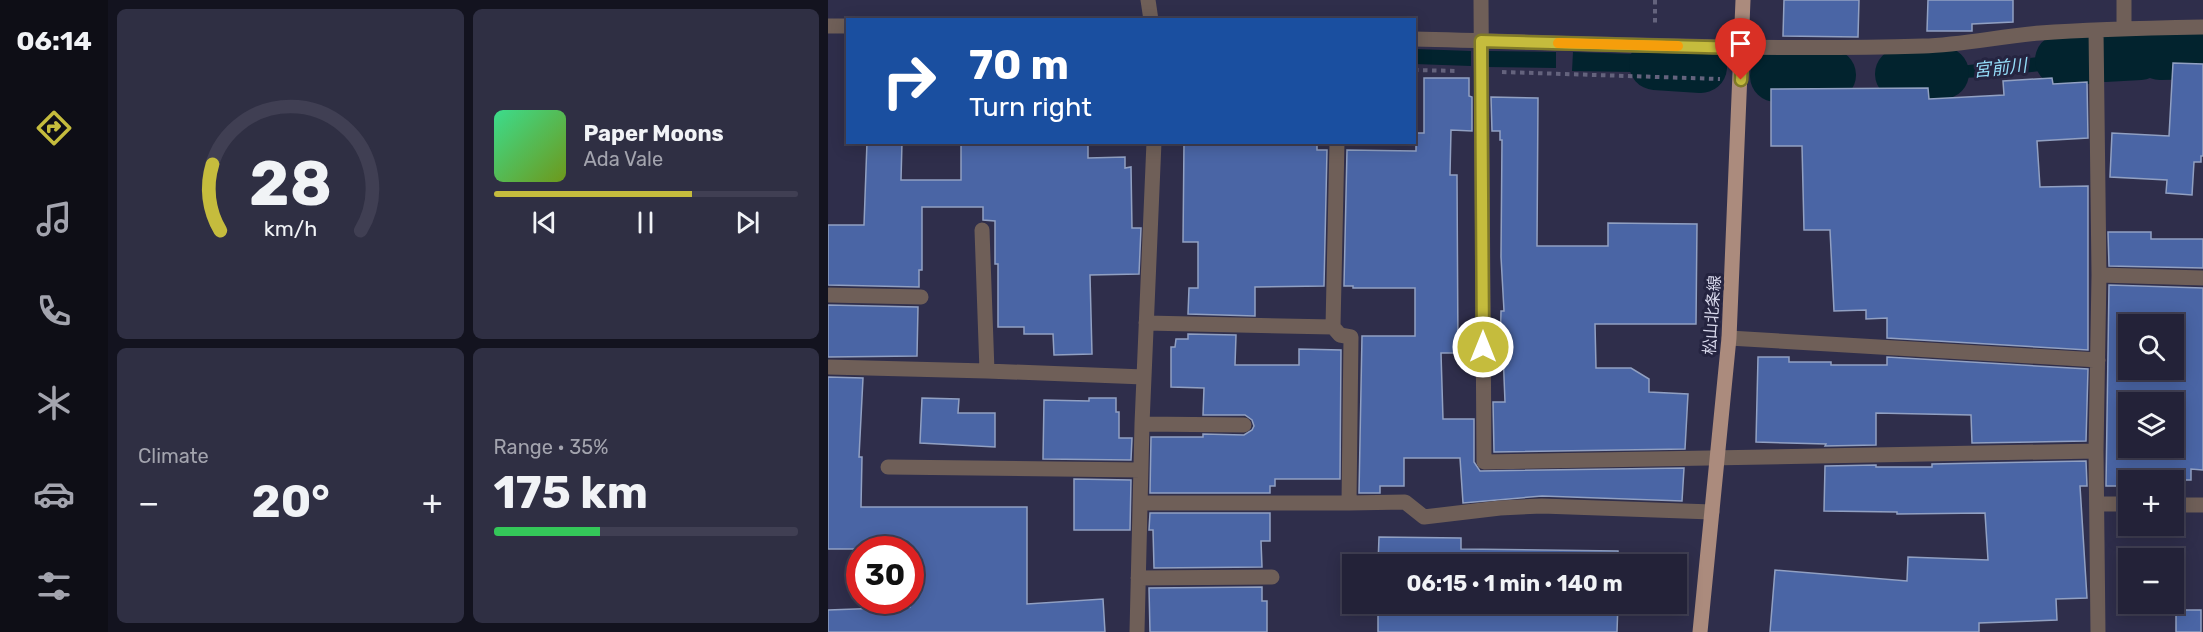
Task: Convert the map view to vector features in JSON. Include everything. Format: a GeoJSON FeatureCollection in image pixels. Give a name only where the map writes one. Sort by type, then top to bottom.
{"type":"FeatureCollection","features":[{"type":"Feature","properties":{"kind":"main road","name":"松山北条線"},"geometry":{"type":"LineString","coordinates":[[1700,632],[1729,338],[1743,48],[1743,0]]}},
{"type":"Feature","properties":{"kind":"street"},"geometry":{"type":"LineString","coordinates":[[1148,0],[1151,18]]}},
{"type":"Feature","properties":{"kind":"street"},"geometry":{"type":"LineString","coordinates":[[1481,0],[1484,462],[1717,456],[2096,451]]}},
{"type":"Feature","properties":{"kind":"street"},"geometry":{"type":"LineString","coordinates":[[2124,0],[2124,28]]}},
{"type":"Feature","properties":{"kind":"street"},"geometry":{"type":"LineString","coordinates":[[828,26],[846,26]]}},
{"type":"Feature","properties":{"kind":"street"},"geometry":{"type":"LineString","coordinates":[[1416,39],[1818,48],[1927,46],[1980,42],[2038,33],[2124,28],[2203,27]]}},
{"type":"Feature","properties":{"kind":"street"},"geometry":{"type":"LineString","coordinates":[[2096,30],[2099,275],[2096,451],[2098,632]]}},
{"type":"Feature","properties":{"kind":"street"},"geometry":{"type":"LineString","coordinates":[[1137,632],[1142,424],[1154,144]]}},
{"type":"Feature","properties":{"kind":"street"},"geometry":{"type":"LineString","coordinates":[[1337,144],[1333,327],[1340,335],[1351,337],[1349,503]]}},
{"type":"Feature","properties":{"kind":"street"},"geometry":{"type":"LineString","coordinates":[[982,230],[987,371]]}},
{"type":"Feature","properties":{"kind":"street"},"geometry":{"type":"LineString","coordinates":[[2099,275],[2203,278]]}},
{"type":"Feature","properties":{"kind":"street"},"geometry":{"type":"LineString","coordinates":[[828,295],[921,297]]}},
{"type":"Feature","properties":{"kind":"street"},"geometry":{"type":"LineString","coordinates":[[1146,323],[1333,327]]}},
{"type":"Feature","properties":{"kind":"street"},"geometry":{"type":"LineString","coordinates":[[1729,338],[2098,360]]}},
{"type":"Feature","properties":{"kind":"street"},"geometry":{"type":"LineString","coordinates":[[828,367],[1144,377]]}},
{"type":"Feature","properties":{"kind":"street"},"geometry":{"type":"LineString","coordinates":[[1142,424],[1244,425]]}},
{"type":"Feature","properties":{"kind":"street"},"geometry":{"type":"LineString","coordinates":[[888,467],[1141,470]]}},
{"type":"Feature","properties":{"kind":"street"},"geometry":{"type":"LineString","coordinates":[[1140,503],[1405,502],[1424,518],[1500,508],[1542,506],[1713,512]]}},
{"type":"Feature","properties":{"kind":"street"},"geometry":{"type":"LineString","coordinates":[[2098,504],[2118,504]]}},
{"type":"Feature","properties":{"kind":"street"},"geometry":{"type":"LineString","coordinates":[[2184,505],[2203,505]]}},
{"type":"Feature","properties":{"kind":"street"},"geometry":{"type":"LineString","coordinates":[[1138,578],[1272,578]]}},
{"type":"Feature","properties":{"kind":"path"},"geometry":{"type":"LineString","coordinates":[[1416,70],[1741,80]]}},
{"type":"Feature","properties":{"kind":"water"},"geometry":{"type":"Polygon","coordinates":[[[1416,49],[1471,51],[1471,66],[1416,64],[1416,49]]]}},
{"type":"Feature","properties":{"kind":"water"},"geometry":{"type":"Polygon","coordinates":[[[1487,51],[1556,52],[1556,68],[1487,67],[1487,51]]]}},
{"type":"Feature","properties":{"kind":"water"},"geometry":{"type":"Polygon","coordinates":[[[1573,52],[1634,54],[1633,72],[1572,71],[1573,52]]]}},
{"type":"Feature","properties":{"kind":"water"},"geometry":{"type":"Polygon","coordinates":[[[2038,57],[2040,71],[1960,78],[1960,66],[2038,57]]]}},
{"type":"Feature","properties":{"kind":"building"},"geometry":{"type":"Polygon","coordinates":[[[1784,0],[1859,0],[1858,37],[1783,36],[1784,0]]]}},
{"type":"Feature","properties":{"kind":"building"},"geometry":{"type":"Polygon","coordinates":[[[1928,0],[2013,0],[2013,22],[1972,24],[1972,31],[1927,31],[1928,0]]]}},
{"type":"Feature","properties":{"kind":"building"},"geometry":{"type":"Polygon","coordinates":[[[2173,63],[2203,64],[2203,156],[2201,156],[2201,162],[2194,162],[2192,195],[2166,193],[2167,180],[2110,177],[2112,133],[2169,136],[2173,63]]]}},
{"type":"Feature","properties":{"kind":"building"},"geometry":{"type":"Polygon","coordinates":[[[1424,78],[1469,78],[1469,96],[1472,97],[1472,131],[1451,130],[1450,175],[1457,175],[1458,353],[1441,353],[1443,419],[1474,419],[1474,462],[1480,471],[1684,468],[1682,501],[1542,496],[1463,503],[1460,458],[1404,458],[1404,486],[1380,486],[1380,493],[1359,493],[1362,336],[1415,336],[1415,288],[1344,286],[1347,150],[1416,151],[1416,133],[1424,133],[1424,78]]]}},
{"type":"Feature","properties":{"kind":"building"},"geometry":{"type":"Polygon","coordinates":[[[2052,78],[2053,84],[2087,82],[2088,138],[2037,141],[2040,187],[2088,186],[2088,350],[1887,338],[1887,318],[1866,319],[1866,310],[1834,311],[1830,230],[1804,230],[1802,146],[1771,146],[1771,89],[1928,88],[1929,99],[2004,95],[2003,81],[2052,78]]]}},
{"type":"Feature","properties":{"kind":"building"},"geometry":{"type":"Polygon","coordinates":[[[1491,97],[1538,98],[1537,246],[1608,246],[1608,223],[1697,224],[1696,324],[1595,324],[1596,368],[1631,368],[1649,379],[1649,392],[1688,394],[1685,449],[1494,452],[1493,402],[1505,402],[1503,352],[1500,352],[1501,311],[1504,311],[1501,257],[1502,140],[1500,140],[1500,131],[1492,131],[1491,97]]]}},
{"type":"Feature","properties":{"kind":"building"},"geometry":{"type":"Polygon","coordinates":[[[867,144],[902,144],[901,180],[961,180],[961,144],[1088,144],[1088,158],[1125,157],[1125,168],[1131,167],[1132,228],[1141,228],[1139,274],[1090,275],[1092,354],[1054,355],[1053,334],[1024,334],[1024,327],[998,327],[995,221],[983,220],[983,207],[922,207],[922,270],[919,270],[919,287],[828,285],[828,225],[864,225],[867,144]]]}},
{"type":"Feature","properties":{"kind":"building"},"geometry":{"type":"Polygon","coordinates":[[[1184,144],[1317,144],[1317,150],[1327,150],[1324,286],[1255,287],[1255,316],[1188,314],[1189,288],[1198,288],[1198,242],[1183,242],[1184,144]]]}},
{"type":"Feature","properties":{"kind":"building"},"geometry":{"type":"Polygon","coordinates":[[[2108,232],[2151,232],[2151,239],[2203,239],[2203,268],[2109,266],[2108,232]]]}},
{"type":"Feature","properties":{"kind":"building"},"geometry":{"type":"Polygon","coordinates":[[[2109,285],[2203,288],[2203,470],[2191,469],[2191,480],[2184,480],[2184,470],[2118,470],[2118,486],[2106,486],[2109,285]]]}},
{"type":"Feature","properties":{"kind":"building"},"geometry":{"type":"Polygon","coordinates":[[[828,305],[918,307],[917,356],[828,357],[828,305]]]}},
{"type":"Feature","properties":{"kind":"building"},"geometry":{"type":"Polygon","coordinates":[[[1188,334],[1236,335],[1235,365],[1299,365],[1299,349],[1341,350],[1340,479],[1275,479],[1275,486],[1270,486],[1270,493],[1150,493],[1151,437],[1203,437],[1203,434],[1244,435],[1254,426],[1252,420],[1245,415],[1203,415],[1204,388],[1171,387],[1171,347],[1175,347],[1176,339],[1188,339],[1188,334]]]}},
{"type":"Feature","properties":{"kind":"building"},"geometry":{"type":"Polygon","coordinates":[[[1758,357],[1789,357],[1789,362],[1831,362],[1831,365],[1887,365],[1887,357],[2088,369],[2086,441],[1972,443],[1971,415],[1876,413],[1876,445],[1825,446],[1826,444],[1756,442],[1758,357]]]}},
{"type":"Feature","properties":{"kind":"building"},"geometry":{"type":"Polygon","coordinates":[[[828,377],[863,378],[859,457],[862,457],[861,507],[1027,507],[1027,604],[1103,599],[1105,632],[828,632],[828,610],[846,609],[846,614],[924,614],[924,536],[846,536],[846,549],[828,549],[828,377]]]}},
{"type":"Feature","properties":{"kind":"building"},"geometry":{"type":"Polygon","coordinates":[[[922,398],[959,399],[958,413],[995,413],[995,447],[920,443],[922,398]]]}},
{"type":"Feature","properties":{"kind":"building"},"geometry":{"type":"Polygon","coordinates":[[[1089,398],[1116,398],[1116,412],[1119,412],[1119,438],[1132,438],[1131,460],[1043,459],[1044,400],[1089,401],[1089,398]]]}},
{"type":"Feature","properties":{"kind":"building"},"geometry":{"type":"Polygon","coordinates":[[[2086,461],[2087,486],[2080,486],[2087,598],[2056,599],[2057,620],[1979,623],[1979,632],[1770,632],[1775,570],[1907,581],[1908,557],[1988,560],[1985,513],[1897,514],[1897,512],[1824,511],[1825,466],[1932,467],[1932,464],[2086,461]]]}},
{"type":"Feature","properties":{"kind":"building"},"geometry":{"type":"Polygon","coordinates":[[[1074,479],[1131,480],[1130,530],[1074,530],[1074,479]]]}},
{"type":"Feature","properties":{"kind":"building"},"geometry":{"type":"Polygon","coordinates":[[[1150,513],[1270,513],[1270,541],[1261,541],[1262,567],[1154,568],[1153,530],[1149,530],[1150,513]]]}},
{"type":"Feature","properties":{"kind":"building"},"geometry":{"type":"Polygon","coordinates":[[[1379,537],[1461,538],[1461,549],[1618,551],[1618,554],[1378,554],[1379,537]]]}},
{"type":"Feature","properties":{"kind":"building"},"geometry":{"type":"Polygon","coordinates":[[[1262,587],[1262,601],[1267,601],[1267,632],[1150,632],[1149,588],[1262,587]]]}},
{"type":"Feature","properties":{"kind":"building"},"geometry":{"type":"Polygon","coordinates":[[[2184,610],[2201,610],[2201,632],[2176,632],[2176,614],[2184,614],[2184,610]]]}},
{"type":"Feature","properties":{"kind":"building"},"geometry":{"type":"Polygon","coordinates":[[[1378,614],[1618,614],[1617,632],[1378,632],[1378,614]]]}},
{"type":"Feature","properties":{"kind":"waterway","name":"宮前川"},"geometry":{"type":"LineString","coordinates":[[2160,54],[2203,53]]}},
{"type":"Feature","properties":{"kind":"waterway","name":"宮前川"},"geometry":{"type":"LineString","coordinates":[[2104,56],[2140,54]]}},
{"type":"Feature","properties":{"kind":"waterway","name":"宮前川"},"geometry":{"type":"LineString","coordinates":[[2061,60],[2087,58]]}},
{"type":"Feature","properties":{"kind":"waterway","name":"宮前川"},"geometry":{"type":"LineString","coordinates":[[1655,64],[1701,67]]}},
{"type":"Feature","properties":{"kind":"waterway","name":"宮前川"},"geometry":{"type":"LineString","coordinates":[[1901,74],[1943,73]]}},
{"type":"Feature","properties":{"kind":"waterway","name":"宮前川"},"geometry":{"type":"LineString","coordinates":[[1776,76],[1830,75]]}},
{"type":"Feature","properties":{"kind":"slow traffic"},"geometry":{"type":"LineString","coordinates":[[1558,43],[1678,46]]}},
{"type":"Feature","properties":{"kind":"route"},"geometry":{"type":"LineString","coordinates":[[1483,347],[1481,41],[1743,48],[1741,80]]}}]}
